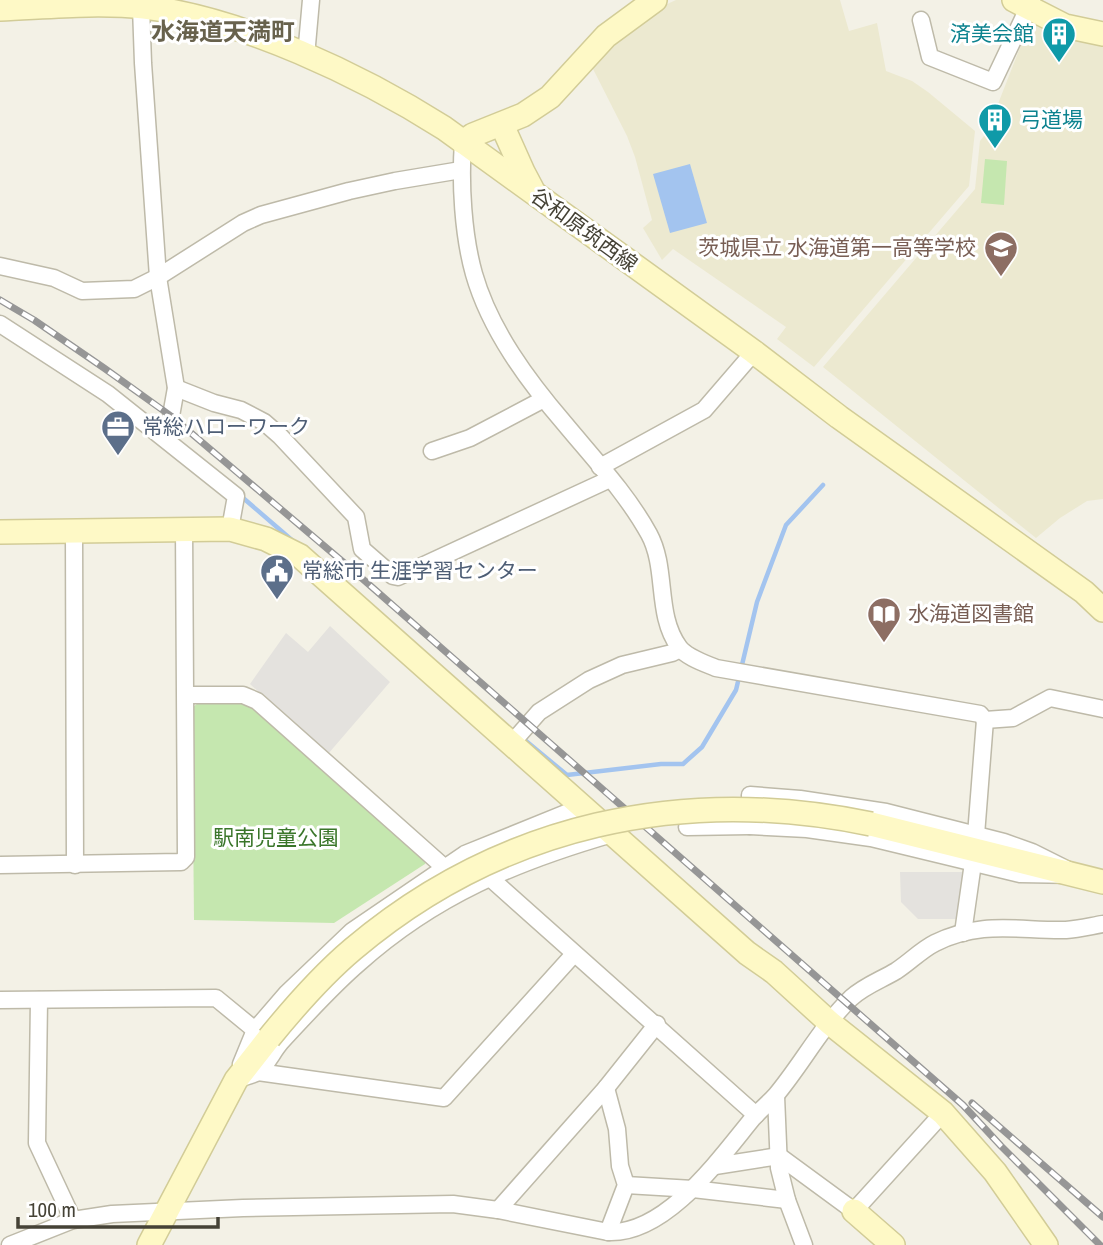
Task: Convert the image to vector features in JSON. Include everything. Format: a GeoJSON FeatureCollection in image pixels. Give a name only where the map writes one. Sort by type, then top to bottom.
{"type":"FeatureCollection","features":[{"type":"Feature","properties":{"kind":"street"},"geometry":{"type":"LineString","coordinates":[[306,56],[311,0]]}},
{"type":"Feature","properties":{"kind":"street"},"geometry":{"type":"LineString","coordinates":[[655,0],[606,36],[550,97],[523,115],[482,131],[463,142],[461,170],[469,251],[474,275],[486,307],[508,348],[544,399],[642,523],[655,548],[669,624],[680,649],[716,668],[980,714],[985,720],[976,835]]}},
{"type":"Feature","properties":{"kind":"street"},"geometry":{"type":"LineString","coordinates":[[922,20],[930,57],[993,82],[1025,3],[1065,26],[1103,34]]}},
{"type":"Feature","properties":{"kind":"street","name":"谷和原筑西線"},"geometry":{"type":"LineString","coordinates":[[0,12],[86,5],[167,5],[306,56],[399,101],[428,117],[754,352],[849,425],[1084,592],[1103,610]]}},
{"type":"Feature","properties":{"kind":"street"},"geometry":{"type":"LineString","coordinates":[[141,7],[158,277],[176,388],[164,437]]}},
{"type":"Feature","properties":{"kind":"street"},"geometry":{"type":"LineString","coordinates":[[502,125],[537,196]]}},
{"type":"Feature","properties":{"kind":"street"},"geometry":{"type":"LineString","coordinates":[[0,266],[54,278],[82,291],[134,289],[158,277],[243,223],[271,212],[395,181],[461,170]]}},
{"type":"Feature","properties":{"kind":"street"},"geometry":{"type":"LineString","coordinates":[[1,328],[108,394],[236,496],[230,529]]}},
{"type":"Feature","properties":{"kind":"street"},"geometry":{"type":"LineString","coordinates":[[176,388],[241,410],[264,422],[356,517],[362,549],[393,576],[398,577],[605,473],[704,410],[754,352]]}},
{"type":"Feature","properties":{"kind":"street"},"geometry":{"type":"LineString","coordinates":[[432,451],[470,438],[544,399]]}},
{"type":"Feature","properties":{"kind":"street"},"geometry":{"type":"LineString","coordinates":[[0,865],[181,862],[186,857],[184,528]]}},
{"type":"Feature","properties":{"kind":"street"},"geometry":{"type":"LineString","coordinates":[[0,532],[230,529],[266,539],[300,556],[612,834],[830,1023],[943,1114],[995,1172],[1046,1245]]}},
{"type":"Feature","properties":{"kind":"street"},"geometry":{"type":"LineString","coordinates":[[74,532],[75,865]]}},
{"type":"Feature","properties":{"kind":"street"},"geometry":{"type":"LineString","coordinates":[[510,745],[539,712],[589,680],[622,665],[680,649]]}},
{"type":"Feature","properties":{"kind":"street"},"geometry":{"type":"LineString","coordinates":[[186,695],[243,695],[257,701],[449,865],[489,877],[756,1115]]}},
{"type":"Feature","properties":{"kind":"street"},"geometry":{"type":"LineString","coordinates":[[985,720],[1013,718],[1050,698],[1103,709]]}},
{"type":"Feature","properties":{"kind":"street"},"geometry":{"type":"LineString","coordinates":[[750,826],[750,795],[858,806],[976,835],[1032,852],[1077,875]]}},
{"type":"Feature","properties":{"kind":"street"},"geometry":{"type":"LineString","coordinates":[[149,1245],[236,1080],[288,993],[339,942],[449,865],[492,842],[581,807]]}},
{"type":"Feature","properties":{"kind":"street"},"geometry":{"type":"LineString","coordinates":[[262,1034],[332,967],[397,915],[465,874],[541,841],[619,820],[694,810],[782,810],[871,824],[1103,881]]}},
{"type":"Feature","properties":{"kind":"street"},"geometry":{"type":"LineString","coordinates":[[687,827],[750,826],[839,833],[1020,874],[1077,875]]}},
{"type":"Feature","properties":{"kind":"street"},"geometry":{"type":"LineString","coordinates":[[258,1072],[323,996],[401,927],[489,877],[544,854],[612,834]]}},
{"type":"Feature","properties":{"kind":"street"},"geometry":{"type":"LineString","coordinates":[[963,933],[973,863]]}},
{"type":"Feature","properties":{"kind":"street"},"geometry":{"type":"LineString","coordinates":[[10,1245],[73,1220],[112,1214],[166,1211],[453,1203],[608,1232],[642,1227],[693,1189],[715,1166],[756,1115],[776,1096],[830,1023],[858,992],[896,971],[934,943],[963,933],[993,927],[1068,930],[1103,924]]}},
{"type":"Feature","properties":{"kind":"street"},"geometry":{"type":"LineString","coordinates":[[236,1080],[258,1072],[444,1098],[574,954]]}},
{"type":"Feature","properties":{"kind":"street"},"geometry":{"type":"LineString","coordinates":[[0,1000],[216,998],[262,1034]]}},
{"type":"Feature","properties":{"kind":"street"},"geometry":{"type":"LineString","coordinates":[[39,1000],[37,1143],[73,1220]]}},
{"type":"Feature","properties":{"kind":"street"},"geometry":{"type":"LineString","coordinates":[[498,1210],[606,1088],[657,1024]]}},
{"type":"Feature","properties":{"kind":"street"},"geometry":{"type":"LineString","coordinates":[[606,1088],[617,1129],[620,1166],[626,1185],[608,1232]]}},
{"type":"Feature","properties":{"kind":"street"},"geometry":{"type":"LineString","coordinates":[[776,1096],[779,1168],[787,1200],[804,1245]]}},
{"type":"Feature","properties":{"kind":"street"},"geometry":{"type":"LineString","coordinates":[[854,1211],[943,1114]]}},
{"type":"Feature","properties":{"kind":"street"},"geometry":{"type":"LineString","coordinates":[[715,1166],[779,1156],[854,1211],[893,1245]]}},
{"type":"Feature","properties":{"kind":"street"},"geometry":{"type":"LineString","coordinates":[[626,1185],[693,1189],[787,1200]]}},
{"type":"Feature","properties":{"kind":"shaded area"},"geometry":{"type":"Polygon","coordinates":[[[676,0],[840,0],[849,31],[877,23],[886,71],[912,81],[975,131],[969,186],[814,367],[777,339],[786,327],[673,249],[662,260],[643,228],[652,220],[635,157],[592,67],[612,45],[663,6],[676,0]]]}},
{"type":"Feature","properties":{"kind":"shaded area","name":"茨城県立 水海道第一高等学校"},"geometry":{"type":"Polygon","coordinates":[[[1030,22],[1051,32],[1103,47],[1103,499],[1087,501],[1036,538],[823,367],[975,189],[980,141],[987,132],[1030,22]]]}},
{"type":"Feature","properties":{"kind":"shaded area"},"geometry":{"type":"Polygon","coordinates":[[[330,626],[390,682],[328,754],[250,684],[286,633],[308,652],[330,626]]]}},
{"type":"Feature","properties":{"kind":"shaded area"},"geometry":{"type":"Polygon","coordinates":[[[900,872],[965,872],[959,919],[918,919],[901,902],[900,872]]]}},
{"type":"Feature","properties":{"kind":"green space"},"geometry":{"type":"Polygon","coordinates":[[[985,159],[1007,161],[1004,205],[981,203],[985,159]]]}},
{"type":"Feature","properties":{"kind":"green space","name":"駅南児童公園"},"geometry":{"type":"Polygon","coordinates":[[[199,702],[248,702],[426,861],[425,864],[334,923],[194,920],[192,708],[199,702]]]}},
{"type":"Feature","properties":{"kind":"water"},"geometry":{"type":"Polygon","coordinates":[[[690,164],[707,223],[670,233],[653,174],[690,164]]]}},
{"type":"Feature","properties":{"kind":"waterway"},"geometry":{"type":"LineString","coordinates":[[520,736],[567,775],[683,764],[702,747],[736,690],[757,602],[786,525],[823,485]]}},
{"type":"Feature","properties":{"kind":"waterway"},"geometry":{"type":"LineString","coordinates":[[242,497],[293,541]]}},
{"type":"Feature","properties":{"kind":"railway"},"geometry":{"type":"LineString","coordinates":[[0,300],[34,320],[171,416],[349,567],[963,1105],[1100,1245]]}},
{"type":"Feature","properties":{"kind":"railway"},"geometry":{"type":"LineString","coordinates":[[972,1103],[1103,1217]]}},
{"type":"Feature","properties":{"kind":"place","name":"済美会館"},"geometry":{"type":"Point","coordinates":[1059,64]}},
{"type":"Feature","properties":{"kind":"place","name":"弓道場"},"geometry":{"type":"Point","coordinates":[995,150]}},
{"type":"Feature","properties":{"kind":"place","name":"茨城県立 水海道第一高等学校"},"geometry":{"type":"Point","coordinates":[1001,278]}},
{"type":"Feature","properties":{"kind":"place","name":"常総ハローワーク"},"geometry":{"type":"Point","coordinates":[118,457]}},
{"type":"Feature","properties":{"kind":"place","name":"常総市 生涯学習センター"},"geometry":{"type":"Point","coordinates":[277,601]}},
{"type":"Feature","properties":{"kind":"place","name":"水海道図書館"},"geometry":{"type":"Point","coordinates":[884,644]}},
{"type":"Feature","properties":{"kind":"district","name":"水海道天満町"},"geometry":{"type":"Point","coordinates":[223,32]}}]}
